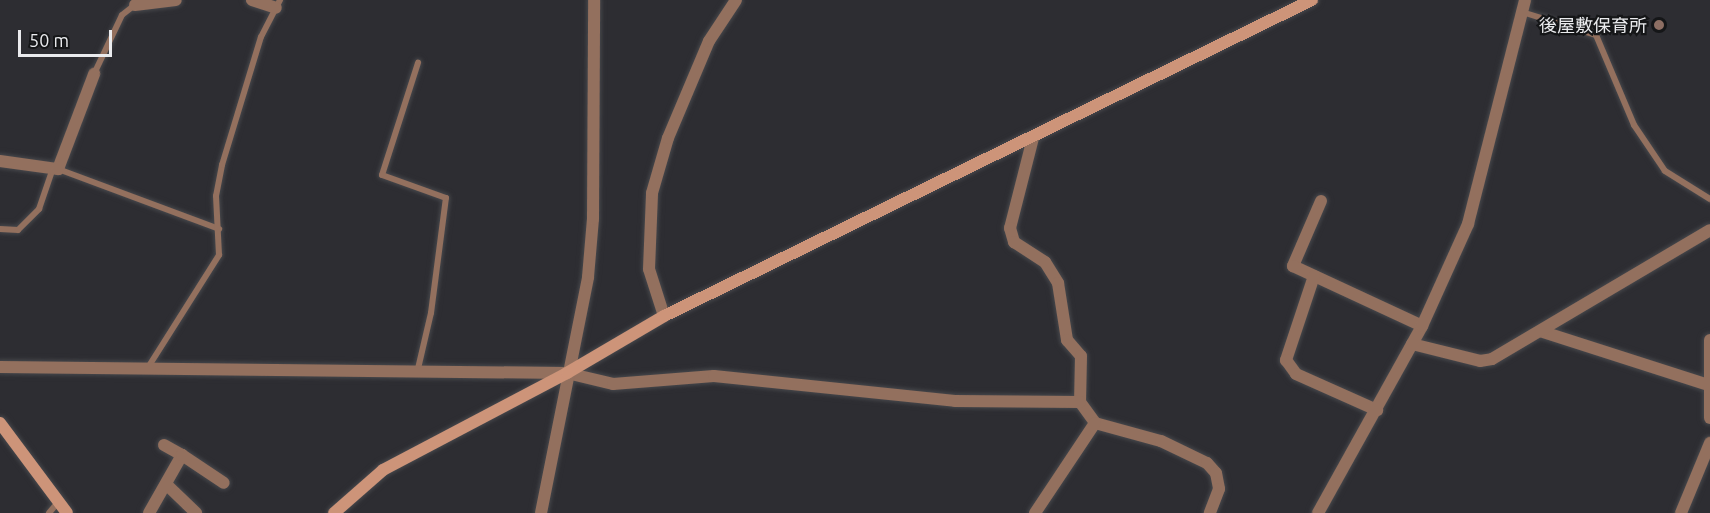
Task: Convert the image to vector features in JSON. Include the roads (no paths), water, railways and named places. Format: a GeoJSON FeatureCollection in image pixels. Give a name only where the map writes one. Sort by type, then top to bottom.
{"type":"FeatureCollection","features":[{"type":"Feature","properties":{"kind":"street"},"geometry":{"type":"LineString","coordinates":[[136,3],[176,0]]}},
{"type":"Feature","properties":{"kind":"street"},"geometry":{"type":"LineString","coordinates":[[252,0],[278,4]]}},
{"type":"Feature","properties":{"kind":"street"},"geometry":{"type":"LineString","coordinates":[[541,513],[567,373],[588,277],[593,219],[594,0]]}},
{"type":"Feature","properties":{"kind":"street"},"geometry":{"type":"LineString","coordinates":[[664,315],[649,269],[652,193],[668,138],[709,41],[736,0]]}},
{"type":"Feature","properties":{"kind":"street"},"geometry":{"type":"LineString","coordinates":[[334,513],[382,470],[567,373],[664,315],[1034,138],[1312,0]]}},
{"type":"Feature","properties":{"kind":"street"},"geometry":{"type":"LineString","coordinates":[[1318,513],[1422,326],[1468,224],[1523,6]]}},
{"type":"Feature","properties":{"kind":"street"},"geometry":{"type":"LineString","coordinates":[[0,161],[56,168],[94,74]]}},
{"type":"Feature","properties":{"kind":"street"},"geometry":{"type":"LineString","coordinates":[[1034,138],[1010,228],[1014,242],[1045,262],[1058,283],[1066,340],[1081,356],[1080,402],[1095,423],[1161,441],[1207,463],[1216,473],[1219,489],[1210,513]]}},
{"type":"Feature","properties":{"kind":"street"},"geometry":{"type":"LineString","coordinates":[[1321,201],[1293,266],[1422,326]]}},
{"type":"Feature","properties":{"kind":"street"},"geometry":{"type":"LineString","coordinates":[[1412,344],[1486,360],[1540,331],[1710,230]]}},
{"type":"Feature","properties":{"kind":"street"},"geometry":{"type":"LineString","coordinates":[[1314,276],[1286,360],[1296,374],[1377,410]]}},
{"type":"Feature","properties":{"kind":"street"},"geometry":{"type":"LineString","coordinates":[[1540,331],[1708,385]]}},
{"type":"Feature","properties":{"kind":"street"},"geometry":{"type":"LineString","coordinates":[[1710,340],[1708,385],[1710,418]]}},
{"type":"Feature","properties":{"kind":"street"},"geometry":{"type":"LineString","coordinates":[[0,367],[146,371],[567,373],[613,384],[714,376],[956,401],[1080,402]]}},
{"type":"Feature","properties":{"kind":"street"},"geometry":{"type":"LineString","coordinates":[[0,423],[68,513]]}},
{"type":"Feature","properties":{"kind":"street"},"geometry":{"type":"LineString","coordinates":[[1035,513],[1095,423]]}},
{"type":"Feature","properties":{"kind":"street"},"geometry":{"type":"LineString","coordinates":[[1681,513],[1710,443]]}},
{"type":"Feature","properties":{"kind":"street"},"geometry":{"type":"LineString","coordinates":[[164,445],[224,483]]}},
{"type":"Feature","properties":{"kind":"street"},"geometry":{"type":"LineString","coordinates":[[149,513],[182,455]]}},
{"type":"Feature","properties":{"kind":"street"},"geometry":{"type":"LineString","coordinates":[[166,484],[196,513]]}},
{"type":"Feature","properties":{"kind":"lane"},"geometry":{"type":"LineString","coordinates":[[94,74],[122,15],[136,3]]}},
{"type":"Feature","properties":{"kind":"lane"},"geometry":{"type":"LineString","coordinates":[[146,371],[194,291],[215,264],[219,229],[216,196],[222,165],[261,37],[278,4]]}},
{"type":"Feature","properties":{"kind":"lane"},"geometry":{"type":"LineString","coordinates":[[1523,6],[1596,35],[1634,125],[1665,171],[1710,199]]}},
{"type":"Feature","properties":{"kind":"lane"},"geometry":{"type":"LineString","coordinates":[[417,373],[431,313],[446,198],[382,175],[418,63]]}},
{"type":"Feature","properties":{"kind":"lane"},"geometry":{"type":"LineString","coordinates":[[0,229],[18,230],[39,209],[56,168],[219,229]]}},
{"type":"Feature","properties":{"kind":"lane"},"geometry":{"type":"LineString","coordinates":[[49,513],[59,501]]}},
{"type":"Feature","properties":{"kind":"place","name":"後屋敷保育所"},"geometry":{"type":"Point","coordinates":[1659,25]}}]}
